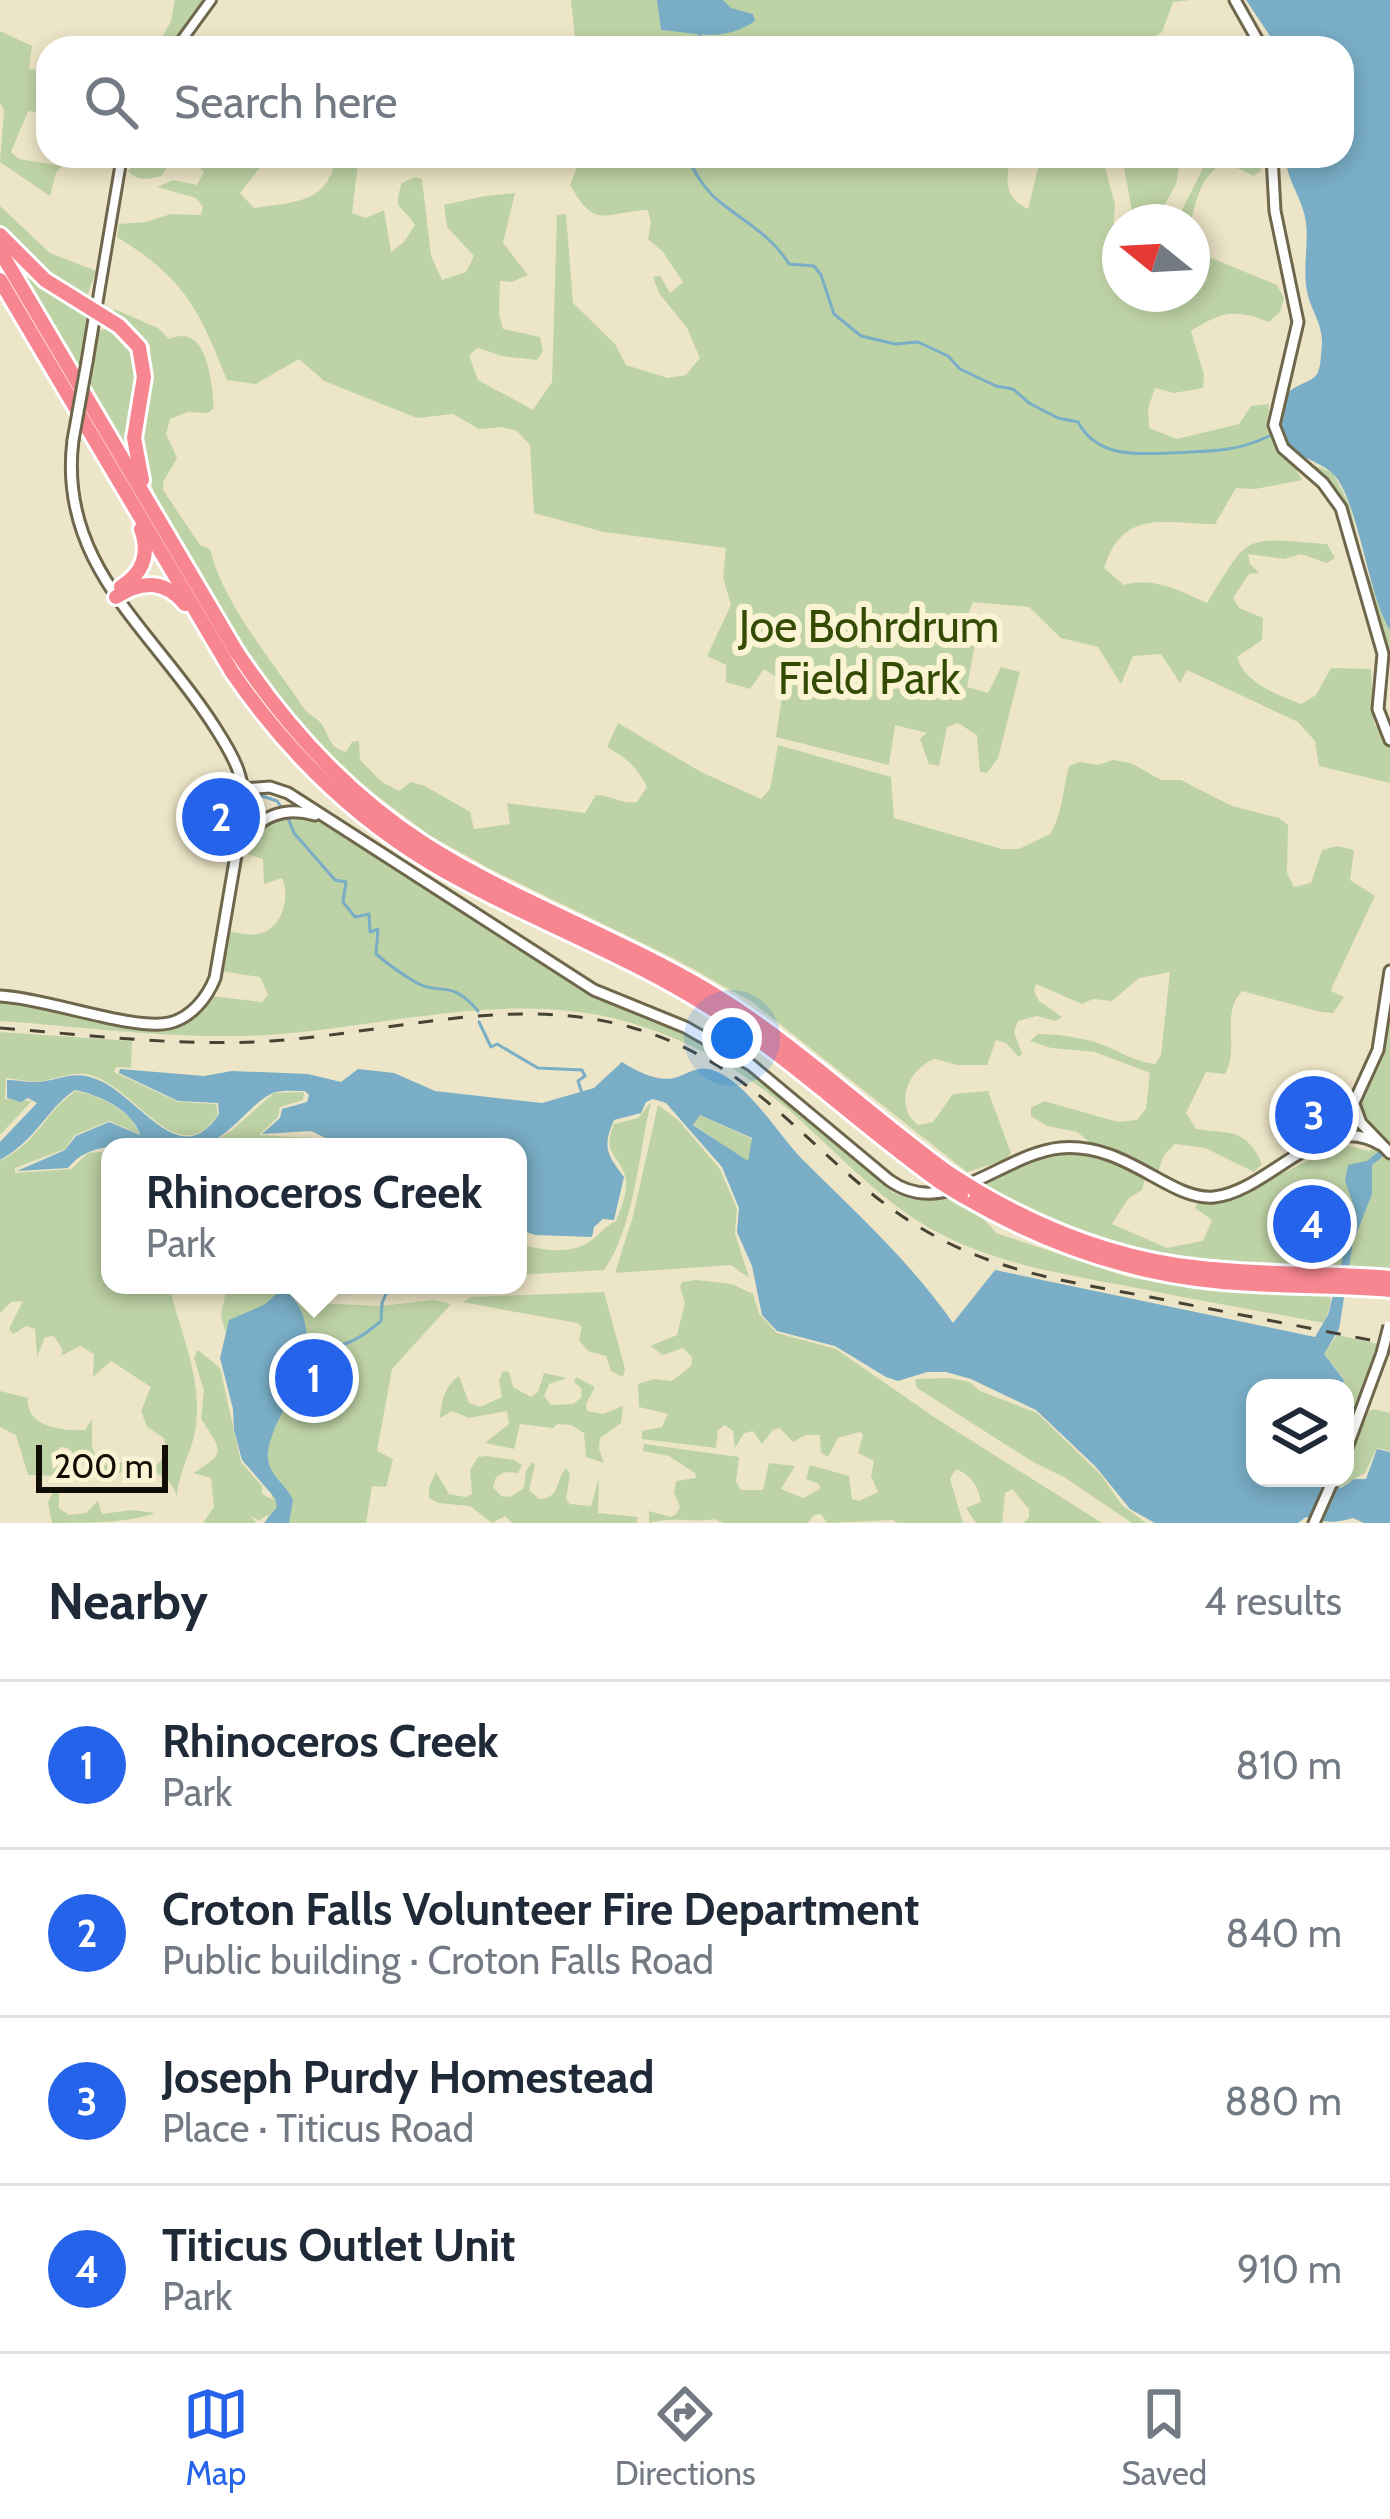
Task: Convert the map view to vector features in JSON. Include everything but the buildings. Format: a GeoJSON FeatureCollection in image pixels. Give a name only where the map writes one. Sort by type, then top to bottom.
{"type":"FeatureCollection","features":[{"type":"Feature","properties":{"kind":"highway"},"geometry":{"type":"LineString","coordinates":[[0,235],[45,280],[131,336],[144,362],[134,438],[144,560],[134,578],[115,594]]}},
{"type":"Feature","properties":{"kind":"highway"},"geometry":{"type":"LineString","coordinates":[[0,251],[209,634],[251,699],[327,784],[390,836],[445,871],[704,1003],[967,1192],[1060,1233],[1129,1256],[1330,1281],[1390,1278]]}},
{"type":"Feature","properties":{"kind":"highway"},"geometry":{"type":"LineString","coordinates":[[0,280],[228,637],[273,704],[324,763],[371,805],[451,860],[654,961],[729,1004],[945,1178]]}},
{"type":"Feature","properties":{"kind":"highway"},"geometry":{"type":"LineString","coordinates":[[115,594],[139,585],[168,588],[209,634]]}},
{"type":"Feature","properties":{"kind":"highway"},"geometry":{"type":"LineString","coordinates":[[1352,1282],[1390,1290]]}},
{"type":"Feature","properties":{"kind":"main road"},"geometry":{"type":"LineString","coordinates":[[1235,0],[1255,36]]}},
{"type":"Feature","properties":{"kind":"main road"},"geometry":{"type":"LineString","coordinates":[[1272,168],[1274,212],[1298,322],[1274,425],[1283,448],[1335,495],[1340,508],[1380,640],[1383,668],[1378,709],[1390,740]]}},
{"type":"Feature","properties":{"kind":"main road"},"geometry":{"type":"LineString","coordinates":[[0,995],[149,1024],[183,1018],[204,998],[215,978],[235,858],[244,789],[238,765],[204,709],[90,556],[76,517],[71,485],[73,440],[95,313]]}},
{"type":"Feature","properties":{"kind":"main road"},"geometry":{"type":"LineString","coordinates":[[244,789],[281,790],[593,990],[685,1027],[752,1066],[908,1192],[938,1194],[1041,1152],[1082,1148],[1118,1155],[1191,1194],[1213,1197],[1232,1192],[1330,1139],[1356,1135],[1385,1149]]}},
{"type":"Feature","properties":{"kind":"main road"},"geometry":{"type":"LineString","coordinates":[[235,858],[248,832],[278,814],[304,812],[337,826]]}},
{"type":"Feature","properties":{"kind":"main road"},"geometry":{"type":"LineString","coordinates":[[1330,1139],[1344,1123],[1381,1042],[1390,971]]}},
{"type":"Feature","properties":{"kind":"main road"},"geometry":{"type":"LineString","coordinates":[[1354,1099],[1358,1118],[1385,1149]]}},
{"type":"Feature","properties":{"kind":"main road"},"geometry":{"type":"LineString","coordinates":[[1354,1429],[1389,1324]]}},
{"type":"Feature","properties":{"kind":"main road"},"geometry":{"type":"LineString","coordinates":[[1314,1523],[1330,1487]]}},
{"type":"Feature","properties":{"kind":"street"},"geometry":{"type":"LineString","coordinates":[[185,36],[212,0]]}},
{"type":"Feature","properties":{"kind":"street"},"geometry":{"type":"LineString","coordinates":[[95,313],[120,168]]}},
{"type":"Feature","properties":{"kind":"green space"},"geometry":{"type":"Polygon","coordinates":[[[175,0],[205,0],[179,36],[163,36],[175,0]]]}},
{"type":"Feature","properties":{"kind":"green space"},"geometry":{"type":"Polygon","coordinates":[[[571,0],[1191,0],[1173,2],[1156,36],[575,36],[571,0]]]}},
{"type":"Feature","properties":{"kind":"green space"},"geometry":{"type":"Polygon","coordinates":[[[0,31],[32,46],[29,69],[36,70],[36,112],[28,111],[11,152],[19,159],[36,162],[36,168],[60,168],[50,196],[0,162],[4,110],[0,103],[0,31]]]}},
{"type":"Feature","properties":{"kind":"green space"},"geometry":{"type":"Polygon","coordinates":[[[131,168],[167,168],[162,176],[135,177],[128,171],[131,168]]]}},
{"type":"Feature","properties":{"kind":"green space","name":"Joe Bohrdrum Field Park"},"geometry":{"type":"Polygon","coordinates":[[[200,168],[260,168],[240,193],[254,208],[307,198],[326,184],[333,168],[358,168],[352,213],[366,218],[384,210],[391,252],[415,225],[398,203],[402,183],[422,179],[431,256],[442,280],[466,272],[474,256],[447,227],[444,205],[515,193],[503,243],[528,275],[500,281],[499,313],[503,329],[540,337],[543,351],[537,360],[478,348],[469,355],[478,380],[533,410],[552,382],[557,215],[566,214],[573,303],[615,344],[626,365],[668,378],[686,375],[700,358],[687,328],[659,293],[653,277],[660,276],[670,293],[683,282],[648,239],[648,210],[595,214],[570,185],[577,168],[1010,168],[1010,193],[1028,209],[1038,168],[1105,168],[1115,204],[1102,204],[1102,312],[1210,312],[1210,257],[1277,285],[1284,298],[1280,312],[1269,322],[1228,314],[1191,331],[1204,375],[1203,388],[1174,393],[1155,388],[1148,409],[1149,428],[1177,439],[1239,424],[1251,406],[1269,404],[1273,438],[1302,480],[1236,488],[1215,524],[1162,522],[1134,528],[1112,549],[1104,568],[1124,585],[1156,584],[1207,603],[1232,563],[1252,544],[1327,544],[1335,558],[1327,563],[1301,554],[1284,559],[1248,554],[1259,573],[1249,574],[1233,598],[1239,608],[1263,618],[1262,640],[1237,657],[1254,681],[1301,704],[1316,695],[1331,668],[1371,669],[1374,724],[1390,743],[1390,783],[1319,766],[1315,741],[1298,722],[1187,670],[1180,683],[1161,654],[1133,656],[1121,684],[1098,647],[1061,638],[1029,607],[973,602],[966,619],[975,644],[967,687],[988,693],[1001,667],[1020,672],[998,758],[987,773],[980,772],[977,735],[958,723],[947,727],[939,766],[929,764],[920,739],[927,733],[895,725],[889,765],[776,737],[784,682],[764,669],[750,689],[726,682],[726,665],[707,656],[731,605],[723,577],[726,548],[604,532],[534,513],[530,445],[517,431],[479,429],[453,414],[417,418],[324,381],[299,359],[256,384],[227,380],[187,297],[159,267],[117,237],[119,224],[171,214],[201,215],[203,207],[196,198],[157,187],[173,180],[197,185],[204,172],[200,168]]]}},
{"type":"Feature","properties":{"kind":"green space"},"geometry":{"type":"Polygon","coordinates":[[[1124,168],[1179,168],[1165,204],[1131,204],[1124,168]]]}},
{"type":"Feature","properties":{"kind":"green space"},"geometry":{"type":"Polygon","coordinates":[[[1203,168],[1216,168],[1205,180],[1196,204],[1185,204],[1203,168]]]}},
{"type":"Feature","properties":{"kind":"green space"},"geometry":{"type":"Polygon","coordinates":[[[1237,168],[1261,168],[1254,176],[1237,168]]]}},
{"type":"Feature","properties":{"kind":"green space"},"geometry":{"type":"Polygon","coordinates":[[[0,206],[50,253],[96,271],[87,296],[61,286],[28,258],[0,226],[0,206]]]}},
{"type":"Feature","properties":{"kind":"green space"},"geometry":{"type":"Polygon","coordinates":[[[1,240],[87,312],[90,318],[80,375],[1,240]]]}},
{"type":"Feature","properties":{"kind":"green space"},"geometry":{"type":"Polygon","coordinates":[[[114,309],[158,328],[169,339],[192,339],[205,357],[214,408],[170,419],[166,434],[177,458],[163,490],[200,545],[210,549],[237,611],[264,652],[305,710],[323,725],[334,746],[346,752],[352,742],[359,741],[360,760],[382,782],[399,791],[411,782],[425,786],[470,812],[474,829],[510,824],[507,803],[585,813],[596,795],[637,802],[647,787],[631,764],[607,747],[618,723],[701,772],[761,799],[770,789],[778,745],[891,777],[894,818],[1002,849],[1019,849],[1050,834],[1069,766],[1113,760],[1131,763],[1161,780],[1181,780],[1232,806],[1279,818],[1288,825],[1287,873],[1294,887],[1311,883],[1322,850],[1337,846],[1354,850],[1350,880],[1375,896],[1331,991],[1344,997],[1333,1013],[1242,991],[1232,1010],[1231,1053],[1225,1074],[1206,1072],[1186,1113],[1196,1129],[1243,1138],[1262,1164],[1254,1172],[1205,1148],[1175,1144],[1164,1155],[1158,1172],[1130,1155],[1092,1144],[1077,1132],[1047,1126],[1031,1116],[1031,1108],[1044,1101],[1118,1122],[1137,1120],[1146,1109],[1150,1073],[1095,1052],[1030,1041],[1038,1034],[1074,1037],[1155,1064],[1161,1055],[1170,972],[1139,978],[1112,1001],[1093,999],[1082,1004],[1036,984],[1039,1001],[1062,1017],[1018,1021],[1014,1032],[1019,1057],[996,1040],[987,1065],[935,1059],[917,1070],[905,1098],[910,1117],[918,1125],[933,1122],[953,1094],[988,1091],[1011,1153],[1006,1160],[967,1172],[752,1002],[429,835],[335,764],[267,685],[154,493],[141,442],[151,377],[150,345],[114,309]]]}},
{"type":"Feature","properties":{"kind":"green space"},"geometry":{"type":"Polygon","coordinates":[[[104,329],[127,342],[139,365],[130,457],[88,387],[99,331],[104,329]]]}},
{"type":"Feature","properties":{"kind":"green space"},"geometry":{"type":"Polygon","coordinates":[[[1314,465],[1333,473],[1350,506],[1362,559],[1390,630],[1390,664],[1345,516],[1313,472],[1314,465]]]}},
{"type":"Feature","properties":{"kind":"green space"},"geometry":{"type":"Polygon","coordinates":[[[288,815],[313,818],[591,995],[691,1035],[746,1066],[892,1192],[910,1198],[956,1200],[996,1233],[1128,1277],[1210,1291],[1328,1293],[1331,1301],[1325,1323],[1060,1273],[1003,1259],[948,1238],[903,1211],[790,1111],[738,1072],[662,1033],[597,1015],[507,1009],[246,1036],[0,1021],[0,1000],[174,1025],[210,996],[262,1002],[268,995],[260,977],[220,971],[228,931],[258,934],[279,919],[285,894],[282,878],[264,884],[263,859],[244,853],[254,833],[288,815]]]}},
{"type":"Feature","properties":{"kind":"green space"},"geometry":{"type":"Polygon","coordinates":[[[1390,1002],[1388,1144],[1361,1117],[1357,1103],[1383,1043],[1390,1002]]]}},
{"type":"Feature","properties":{"kind":"green space"},"geometry":{"type":"Polygon","coordinates":[[[0,1032],[132,1041],[131,1068],[116,1067],[114,1072],[178,1102],[216,1104],[218,1114],[203,1130],[188,1135],[172,1132],[90,1075],[39,1081],[6,1078],[5,1099],[32,1101],[0,1135],[0,1032]]]}},
{"type":"Feature","properties":{"kind":"green space"},"geometry":{"type":"Polygon","coordinates":[[[76,1091],[122,1111],[139,1134],[109,1121],[75,1135],[65,1149],[15,1168],[15,1173],[71,1169],[88,1153],[101,1152],[101,1294],[172,1294],[194,1376],[196,1425],[177,1497],[172,1485],[155,1473],[98,1477],[91,1473],[116,1463],[157,1465],[162,1459],[164,1438],[147,1427],[141,1411],[151,1387],[111,1361],[93,1377],[94,1354],[80,1346],[61,1356],[63,1350],[54,1336],[45,1337],[37,1357],[35,1329],[26,1326],[13,1334],[9,1329],[23,1301],[11,1302],[0,1313],[0,1161],[25,1144],[76,1091]]]}},
{"type":"Feature","properties":{"kind":"green space"},"geometry":{"type":"Polygon","coordinates":[[[304,1092],[303,1100],[280,1107],[278,1117],[259,1135],[313,1138],[220,1138],[231,1131],[274,1093],[304,1092]]]}},
{"type":"Feature","properties":{"kind":"green space"},"geometry":{"type":"Polygon","coordinates":[[[651,1102],[629,1212],[604,1270],[527,1274],[527,1246],[552,1250],[578,1247],[616,1221],[626,1181],[611,1150],[610,1135],[614,1124],[638,1118],[651,1102]]]}},
{"type":"Feature","properties":{"kind":"green space"},"geometry":{"type":"Polygon","coordinates":[[[658,1105],[678,1120],[720,1169],[737,1209],[735,1233],[749,1278],[731,1265],[615,1273],[658,1105]]]}},
{"type":"Feature","properties":{"kind":"green space"},"geometry":{"type":"Polygon","coordinates":[[[700,1115],[752,1139],[748,1162],[693,1124],[700,1115]]]}},
{"type":"Feature","properties":{"kind":"green space"},"geometry":{"type":"Polygon","coordinates":[[[1341,1144],[1374,1148],[1390,1158],[1390,1271],[1196,1260],[1136,1250],[1058,1225],[977,1183],[1055,1157],[1100,1155],[1146,1174],[1142,1190],[1128,1199],[1112,1224],[1167,1248],[1203,1241],[1212,1220],[1195,1208],[1199,1200],[1269,1180],[1341,1144]]]}},
{"type":"Feature","properties":{"kind":"green space"},"geometry":{"type":"Polygon","coordinates":[[[682,1282],[732,1284],[753,1294],[759,1314],[777,1333],[836,1349],[1102,1523],[1023,1523],[1029,1509],[1012,1489],[1005,1493],[1002,1523],[976,1523],[966,1508],[981,1502],[978,1491],[956,1469],[950,1479],[963,1523],[827,1523],[821,1514],[808,1523],[723,1523],[715,1519],[649,1523],[649,1511],[676,1514],[680,1507],[674,1492],[676,1481],[696,1478],[669,1456],[643,1451],[644,1444],[739,1457],[736,1482],[741,1490],[763,1490],[769,1463],[795,1466],[781,1489],[803,1498],[820,1489],[806,1479],[810,1465],[849,1476],[852,1499],[859,1501],[878,1492],[871,1476],[874,1461],[858,1453],[860,1432],[838,1438],[828,1457],[821,1453],[820,1435],[793,1442],[780,1428],[762,1444],[753,1431],[744,1433],[735,1448],[733,1431],[725,1425],[718,1430],[716,1448],[642,1439],[642,1431],[662,1427],[668,1414],[639,1407],[638,1384],[672,1381],[691,1366],[692,1357],[683,1348],[663,1355],[650,1346],[677,1335],[685,1303],[680,1287],[682,1282]]]}},
{"type":"Feature","properties":{"kind":"green space"},"geometry":{"type":"Polygon","coordinates":[[[604,1292],[625,1369],[623,1377],[611,1371],[606,1356],[588,1351],[579,1340],[582,1327],[577,1323],[462,1302],[472,1297],[604,1292]]]}},
{"type":"Feature","properties":{"kind":"green space"},"geometry":{"type":"Polygon","coordinates":[[[225,1294],[310,1294],[311,1306],[434,1300],[451,1304],[392,1369],[377,1451],[393,1459],[386,1487],[372,1486],[366,1523],[266,1523],[268,1514],[259,1521],[251,1516],[256,1523],[203,1523],[214,1507],[211,1478],[193,1473],[218,1451],[201,1419],[204,1391],[194,1358],[198,1350],[220,1368],[241,1462],[262,1486],[262,1494],[273,1500],[221,1316],[225,1294]]]}},
{"type":"Feature","properties":{"kind":"green space"},"geometry":{"type":"Polygon","coordinates":[[[1337,1335],[1378,1344],[1354,1416],[1354,1379],[1344,1379],[1324,1354],[1337,1335]]]}},
{"type":"Feature","properties":{"kind":"green space"},"geometry":{"type":"Polygon","coordinates":[[[503,1371],[509,1372],[513,1387],[531,1397],[538,1392],[544,1373],[567,1378],[549,1384],[544,1396],[551,1405],[573,1404],[581,1398],[576,1377],[595,1387],[587,1411],[603,1414],[623,1406],[621,1423],[600,1438],[604,1463],[586,1457],[584,1433],[571,1425],[520,1424],[514,1449],[485,1443],[509,1424],[507,1411],[469,1418],[452,1411],[440,1418],[445,1395],[459,1376],[469,1403],[480,1407],[502,1397],[499,1380],[503,1371]]]}},
{"type":"Feature","properties":{"kind":"green space"},"geometry":{"type":"Polygon","coordinates":[[[950,1378],[1037,1413],[1101,1475],[1122,1505],[1146,1523],[1132,1523],[1033,1462],[917,1388],[915,1379],[950,1378]]]}},
{"type":"Feature","properties":{"kind":"green space"},"geometry":{"type":"Polygon","coordinates":[[[0,1391],[28,1398],[32,1415],[47,1425],[85,1430],[92,1419],[97,1458],[86,1465],[68,1448],[60,1447],[55,1455],[62,1476],[28,1475],[16,1435],[0,1427],[0,1391]]]}},
{"type":"Feature","properties":{"kind":"green space"},"geometry":{"type":"Polygon","coordinates":[[[1369,1411],[1390,1413],[1390,1451],[1377,1448],[1365,1473],[1354,1479],[1354,1445],[1369,1411]]]}},
{"type":"Feature","properties":{"kind":"green space"},"geometry":{"type":"Polygon","coordinates":[[[478,1457],[522,1465],[518,1473],[496,1477],[493,1487],[501,1496],[510,1497],[524,1488],[532,1462],[529,1490],[539,1499],[546,1498],[566,1468],[570,1504],[591,1506],[599,1477],[598,1513],[638,1517],[637,1523],[512,1523],[505,1516],[492,1523],[470,1506],[429,1498],[436,1472],[449,1494],[472,1494],[470,1470],[478,1457]]]}},
{"type":"Feature","properties":{"kind":"green space"},"geometry":{"type":"Polygon","coordinates":[[[54,1489],[59,1490],[59,1508],[69,1515],[86,1513],[98,1501],[102,1514],[155,1513],[120,1521],[52,1523],[48,1503],[54,1489]]]}},
{"type":"Feature","properties":{"kind":"water"},"geometry":{"type":"Polygon","coordinates":[[[657,0],[723,0],[731,8],[753,14],[755,21],[720,34],[661,30],[657,0]]]}},
{"type":"Feature","properties":{"kind":"water"},"geometry":{"type":"Polygon","coordinates":[[[1246,0],[1390,0],[1390,630],[1342,486],[1326,468],[1287,445],[1280,427],[1288,393],[1318,372],[1322,344],[1306,282],[1305,217],[1288,168],[1354,168],[1354,36],[1270,36],[1246,0]]]}},
{"type":"Feature","properties":{"kind":"water"},"geometry":{"type":"Polygon","coordinates":[[[622,1062],[660,1078],[705,1068],[722,1074],[748,1095],[802,1159],[900,1258],[953,1323],[995,1270],[1315,1337],[1328,1315],[1355,1209],[1345,1181],[1348,1165],[1367,1161],[1390,1142],[1390,1151],[1372,1165],[1372,1194],[1353,1242],[1339,1329],[1324,1354],[1343,1379],[1246,1379],[1246,1487],[1354,1487],[1354,1479],[1366,1479],[1377,1449],[1390,1452],[1390,1523],[1306,1517],[1298,1523],[1155,1523],[1130,1509],[1096,1467],[1036,1410],[946,1372],[898,1381],[835,1346],[777,1331],[762,1315],[752,1266],[737,1232],[739,1208],[722,1167],[666,1103],[653,1099],[641,1113],[614,1120],[608,1150],[624,1177],[614,1220],[603,1219],[592,1237],[527,1232],[527,1138],[326,1138],[311,1131],[262,1134],[280,1118],[282,1109],[307,1102],[305,1091],[268,1095],[218,1138],[101,1138],[101,1148],[81,1156],[68,1168],[17,1171],[65,1150],[76,1136],[109,1122],[140,1135],[123,1111],[75,1090],[24,1143],[0,1160],[0,1142],[37,1103],[7,1098],[7,1080],[90,1077],[157,1124],[188,1136],[204,1131],[219,1114],[218,1103],[178,1101],[119,1073],[120,1069],[204,1076],[232,1071],[308,1074],[341,1082],[358,1069],[394,1073],[435,1091],[542,1103],[594,1088],[622,1062]],[[700,1115],[693,1125],[748,1161],[752,1138],[700,1115]]]}},
{"type":"Feature","properties":{"kind":"water"},"geometry":{"type":"Polygon","coordinates":[[[276,1294],[290,1294],[306,1327],[302,1374],[268,1452],[273,1473],[293,1500],[289,1523],[264,1523],[277,1507],[275,1498],[242,1460],[220,1358],[229,1320],[264,1305],[276,1294]]]}},
{"type":"Feature","properties":{"kind":"waterway"},"geometry":{"type":"LineString","coordinates":[[693,168],[710,192],[767,238],[789,264],[814,266],[834,314],[861,336],[895,344],[918,342],[948,356],[960,369],[1013,389],[1058,418],[1078,422],[1095,442],[1117,451],[1220,450],[1269,436]]}},
{"type":"Feature","properties":{"kind":"waterway"},"geometry":{"type":"LineString","coordinates":[[259,795],[277,801],[282,808]]}},
{"type":"Feature","properties":{"kind":"waterway"},"geometry":{"type":"LineString","coordinates":[[287,816],[294,833],[335,880],[346,882],[343,902],[355,917],[369,914],[370,932],[378,929],[376,954],[417,983],[453,991],[478,1011]]}},
{"type":"Feature","properties":{"kind":"waterway"},"geometry":{"type":"LineString","coordinates":[[479,1022],[491,1047],[497,1044],[538,1068],[582,1070],[585,1076],[578,1081],[582,1093]]}},
{"type":"Feature","properties":{"kind":"waterway"},"geometry":{"type":"LineString","coordinates":[[310,1345],[339,1345],[357,1339],[381,1321],[386,1294]]}},
{"type":"Feature","properties":{"kind":"railway"},"geometry":{"type":"LineString","coordinates":[[0,1028],[237,1042],[496,1015],[541,1014],[630,1027],[720,1067],[893,1210],[985,1259],[1067,1281],[1390,1344]]}},
{"type":"Feature","properties":{"kind":"place","name":"Croton Falls Volunteer Fire Department"},"geometry":{"type":"Point","coordinates":[221,817]}},
{"type":"Feature","properties":{"kind":"place","name":"Joseph Purdy Homestead"},"geometry":{"type":"Point","coordinates":[1314,1115]}},
{"type":"Feature","properties":{"kind":"place","name":"Titicus Outlet Unit"},"geometry":{"type":"Point","coordinates":[1312,1224]}},
{"type":"Feature","properties":{"kind":"place","name":"Rhinoceros Creek"},"geometry":{"type":"Point","coordinates":[314,1378]}}]}
